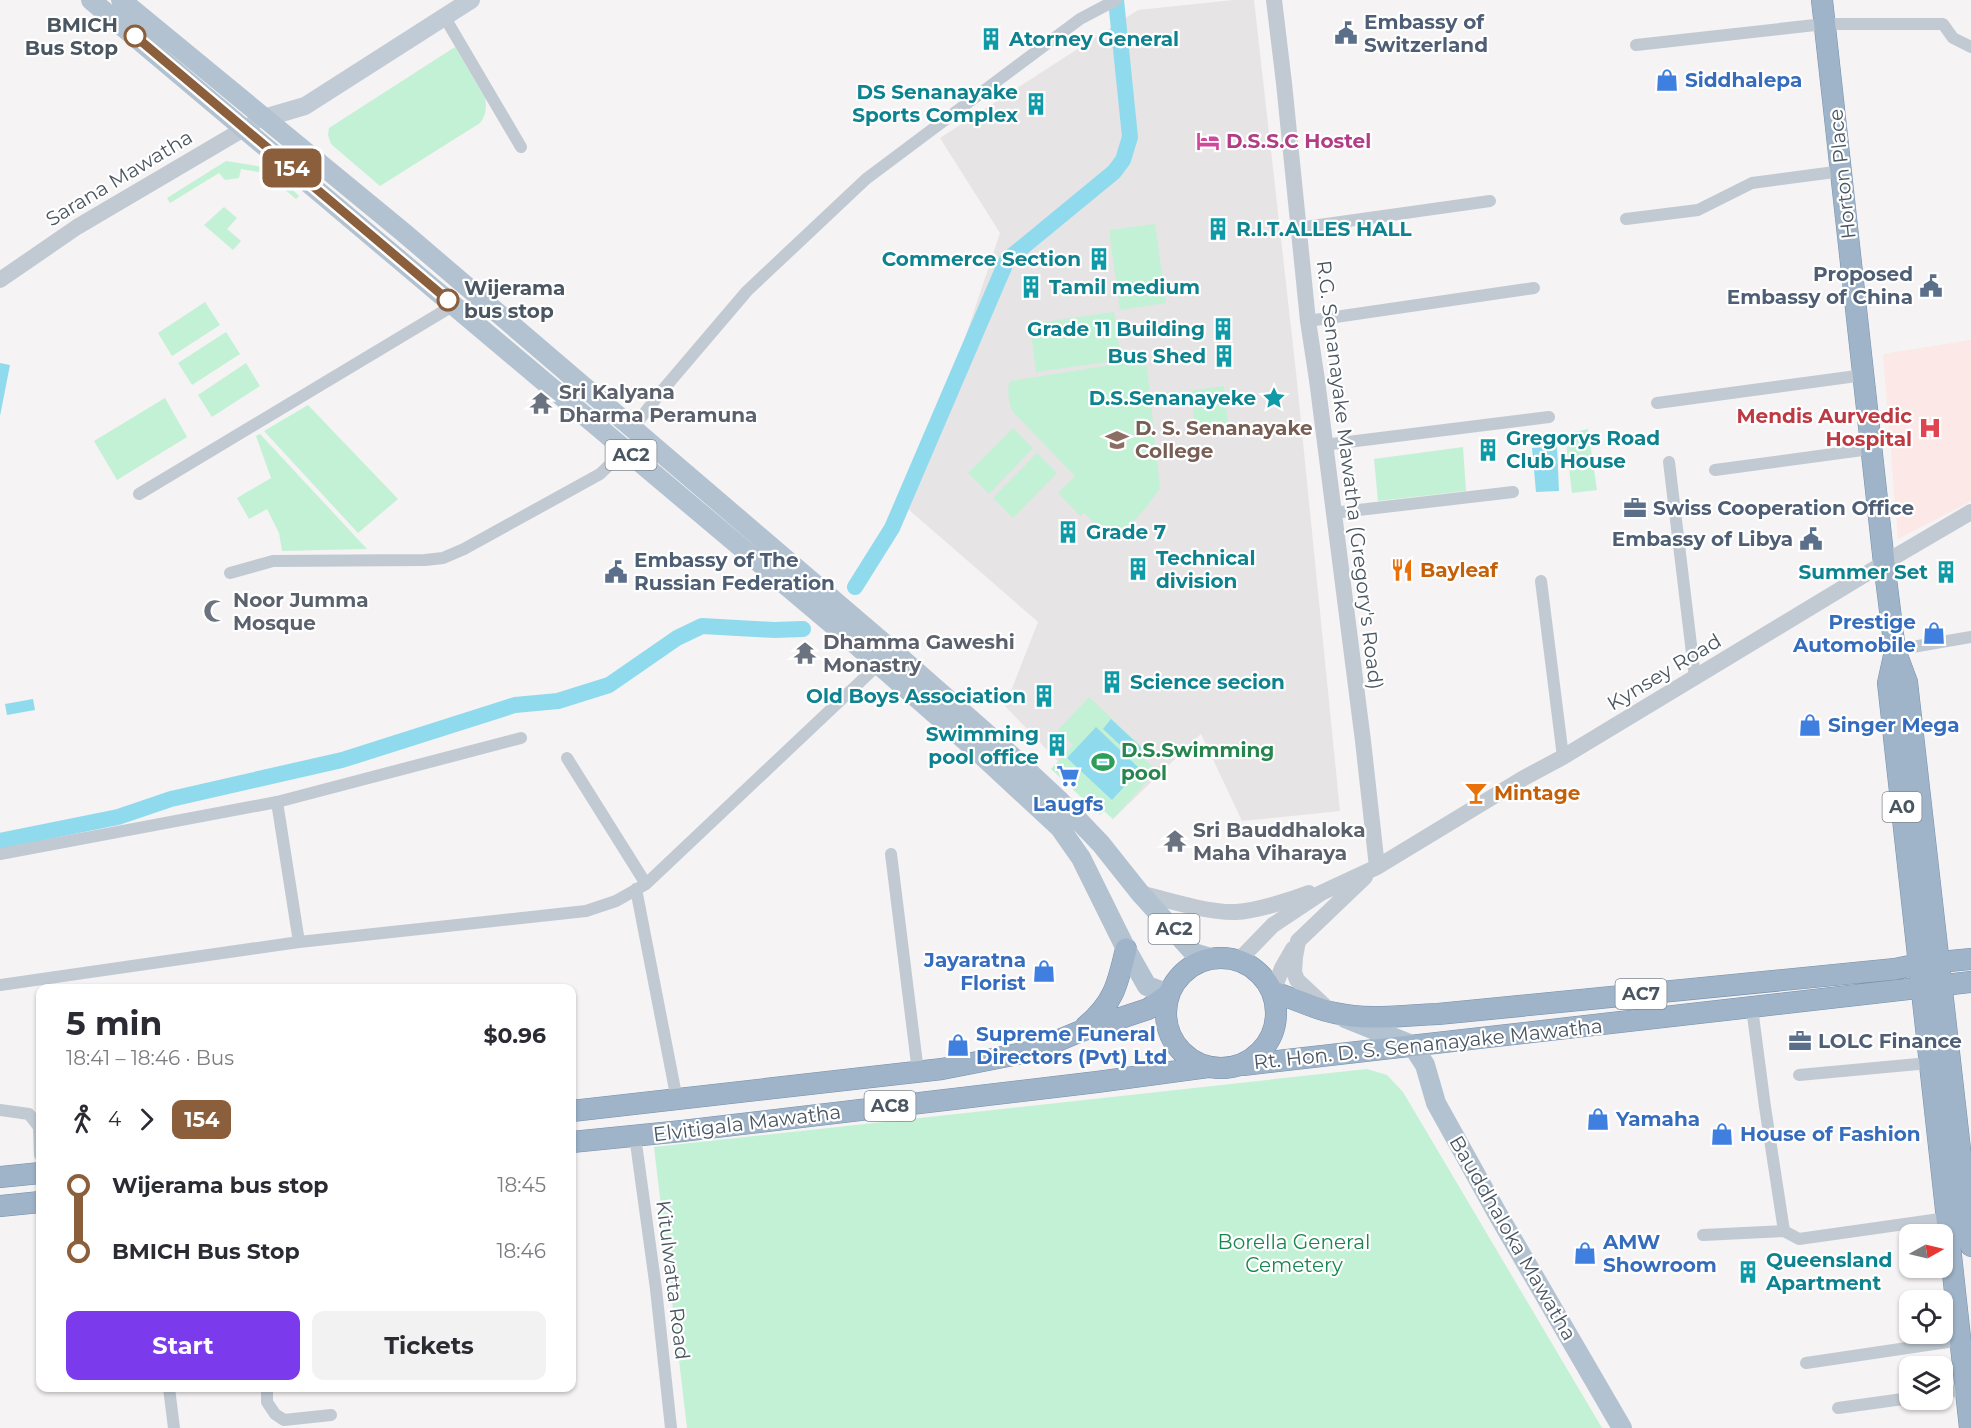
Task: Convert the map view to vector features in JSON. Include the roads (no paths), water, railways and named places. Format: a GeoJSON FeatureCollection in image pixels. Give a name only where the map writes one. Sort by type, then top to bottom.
{"type":"FeatureCollection","features":[{"type":"Feature","properties":{"kind":"highway","name":"Horton Place"},"geometry":{"type":"LineString","coordinates":[[1822,0],[1884,563]]}},
{"type":"Feature","properties":{"kind":"highway","name":"A0"},"geometry":{"type":"LineString","coordinates":[[1884,563],[1895,650],[1888,683],[1929,963],[1943,987],[1968,1196],[1971,1246]]}},
{"type":"Feature","properties":{"kind":"highway"},"geometry":{"type":"LineString","coordinates":[[1081,1031],[1101,1014],[1118,984],[1126,949]]}},
{"type":"Feature","properties":{"kind":"highway"},"geometry":{"type":"LineString","coordinates":[[1230,957],[1254,967],[1265,978],[1273,992],[1277,1009],[1275,1027],[1269,1042],[1257,1056],[1242,1065],[1226,1069],[1208,1067],[1191,1060],[1178,1047],[1167,1022],[1169,994],[1175,981],[1197,962],[1211,958],[1230,957]]}},
{"type":"Feature","properties":{"kind":"highway","name":"Rt. Hon. D. S. Senanayake Mawatha"},"geometry":{"type":"LineString","coordinates":[[1273,992],[1334,1013],[1363,1018],[1438,1014],[1895,969],[1971,958]]}},
{"type":"Feature","properties":{"kind":"highway","name":"A0"},"geometry":{"type":"LineString","coordinates":[[1929,963],[1922,989],[1970,1428]]}},
{"type":"Feature","properties":{"kind":"highway","name":"Rt. Hon. D. S. Senanayake Mawatha"},"geometry":{"type":"LineString","coordinates":[[1242,1065],[1943,987],[1971,982]]}},
{"type":"Feature","properties":{"kind":"highway","name":"Elvitigala Mawatha"},"geometry":{"type":"LineString","coordinates":[[576,1111],[918,1072],[1033,1051],[1081,1031],[1148,1009],[1169,994]]}},
{"type":"Feature","properties":{"kind":"highway","name":"Elvitigala Mawatha"},"geometry":{"type":"LineString","coordinates":[[576,1142],[1097,1082],[1208,1067]]}},
{"type":"Feature","properties":{"kind":"highway"},"geometry":{"type":"LineString","coordinates":[[36,1173],[0,1177],[2,1206],[36,1202]]}},
{"type":"Feature","properties":{"kind":"main road","name":"AC2"},"geometry":{"type":"LineString","coordinates":[[91,0],[879,664],[1060,828],[1081,858],[1126,949],[1148,986],[1169,994]]}},
{"type":"Feature","properties":{"kind":"main road","name":"AC2"},"geometry":{"type":"LineString","coordinates":[[121,0],[403,232],[825,591],[1059,799],[1101,844],[1140,893],[1194,953],[1211,958]]}},
{"type":"Feature","properties":{"kind":"main road"},"geometry":{"type":"LineString","coordinates":[[264,118],[305,106],[471,0]]}},
{"type":"Feature","properties":{"kind":"main road"},"geometry":{"type":"LineString","coordinates":[[1334,1013],[1412,1045]]}},
{"type":"Feature","properties":{"kind":"main road","name":"Bauddhaloka Mawatha"},"geometry":{"type":"LineString","coordinates":[[1412,1045],[1425,1065],[1436,1103],[1622,1428]]}},
{"type":"Feature","properties":{"kind":"street","name":"R.G. Senanayake Mawatha (Gregory's Road)"},"geometry":{"type":"LineString","coordinates":[[1274,0],[1308,321],[1363,741],[1377,867]]}},
{"type":"Feature","properties":{"kind":"street"},"geometry":{"type":"LineString","coordinates":[[632,429],[747,291],[866,179],[1080,19],[1112,2]]}},
{"type":"Feature","properties":{"kind":"street"},"geometry":{"type":"LineString","coordinates":[[444,16],[522,147]]}},
{"type":"Feature","properties":{"kind":"street"},"geometry":{"type":"LineString","coordinates":[[1636,45],[1824,24],[1943,24],[1953,38],[1971,47]]}},
{"type":"Feature","properties":{"kind":"street","name":"Sarana Mawatha"},"geometry":{"type":"LineString","coordinates":[[0,280],[77,227],[264,118]]}},
{"type":"Feature","properties":{"kind":"street"},"geometry":{"type":"LineString","coordinates":[[1626,219],[1698,210],[1752,183],[1842,171]]}},
{"type":"Feature","properties":{"kind":"street"},"geometry":{"type":"LineString","coordinates":[[1298,228],[1490,201]]}},
{"type":"Feature","properties":{"kind":"street"},"geometry":{"type":"LineString","coordinates":[[1308,321],[1534,288]]}},
{"type":"Feature","properties":{"kind":"street"},"geometry":{"type":"LineString","coordinates":[[139,494],[454,305]]}},
{"type":"Feature","properties":{"kind":"street"},"geometry":{"type":"LineString","coordinates":[[1657,403],[1864,375]]}},
{"type":"Feature","properties":{"kind":"street"},"geometry":{"type":"LineString","coordinates":[[1324,445],[1549,417]]}},
{"type":"Feature","properties":{"kind":"street"},"geometry":{"type":"LineString","coordinates":[[1715,470],[1870,448]]}},
{"type":"Feature","properties":{"kind":"street"},"geometry":{"type":"LineString","coordinates":[[230,573],[273,561],[443,558],[464,549],[600,474],[625,450]]}},
{"type":"Feature","properties":{"kind":"street"},"geometry":{"type":"LineString","coordinates":[[1669,462],[1695,678]]}},
{"type":"Feature","properties":{"kind":"street"},"geometry":{"type":"LineString","coordinates":[[1333,513],[1513,492]]}},
{"type":"Feature","properties":{"kind":"street","name":"Kynsey Road"},"geometry":{"type":"LineString","coordinates":[[1239,960],[1273,925],[1321,893],[1377,867],[1522,778],[1563,757],[1971,512]]}},
{"type":"Feature","properties":{"kind":"street"},"geometry":{"type":"LineString","coordinates":[[1540,581],[1563,757]]}},
{"type":"Feature","properties":{"kind":"street"},"geometry":{"type":"LineString","coordinates":[[1895,650],[1971,637]]}},
{"type":"Feature","properties":{"kind":"street"},"geometry":{"type":"LineString","coordinates":[[0,985],[299,942],[586,911],[616,901],[641,887],[879,664]]}},
{"type":"Feature","properties":{"kind":"street"},"geometry":{"type":"LineString","coordinates":[[0,854],[277,802],[521,738]]}},
{"type":"Feature","properties":{"kind":"street"},"geometry":{"type":"LineString","coordinates":[[567,758],[641,887],[677,1100]]}},
{"type":"Feature","properties":{"kind":"street"},"geometry":{"type":"LineString","coordinates":[[277,802],[299,942]]}},
{"type":"Feature","properties":{"kind":"street"},"geometry":{"type":"LineString","coordinates":[[891,854],[918,1072]]}},
{"type":"Feature","properties":{"kind":"street"},"geometry":{"type":"LineString","coordinates":[[1140,893],[1198,908],[1237,912],[1291,900],[1377,867]]}},
{"type":"Feature","properties":{"kind":"street","name":"Kynsey Road"},"geometry":{"type":"LineString","coordinates":[[1273,992],[1282,968],[1298,941],[1377,867]]}},
{"type":"Feature","properties":{"kind":"street"},"geometry":{"type":"LineString","coordinates":[[1298,941],[1294,972],[1297,980],[1334,1013]]}},
{"type":"Feature","properties":{"kind":"street"},"geometry":{"type":"LineString","coordinates":[[1752,1008],[1790,1234]]}},
{"type":"Feature","properties":{"kind":"street"},"geometry":{"type":"LineString","coordinates":[[1799,1075],[1929,1063]]}},
{"type":"Feature","properties":{"kind":"street"},"geometry":{"type":"LineString","coordinates":[[0,1110],[29,1114],[36,1123]]}},
{"type":"Feature","properties":{"kind":"street","name":"Kitulwatta Road"},"geometry":{"type":"LineString","coordinates":[[635,1136],[656,1288],[670,1428]]}},
{"type":"Feature","properties":{"kind":"street"},"geometry":{"type":"LineString","coordinates":[[1703,1235],[1790,1234],[1799,1239],[1947,1218]]}},
{"type":"Feature","properties":{"kind":"street"},"geometry":{"type":"LineString","coordinates":[[1806,1363],[1961,1340]]}},
{"type":"Feature","properties":{"kind":"street"},"geometry":{"type":"LineString","coordinates":[[1953,1391],[1966,1389]]}},
{"type":"Feature","properties":{"kind":"street"},"geometry":{"type":"LineString","coordinates":[[170,1392],[174,1428]]}},
{"type":"Feature","properties":{"kind":"street"},"geometry":{"type":"LineString","coordinates":[[267,1392],[267,1402],[275,1414],[284,1420],[331,1415]]}},
{"type":"Feature","properties":{"kind":"street"},"geometry":{"type":"LineString","coordinates":[[1838,1408],[1899,1400]]}},
{"type":"Feature","properties":{"kind":"water"},"geometry":{"type":"Polygon","coordinates":[[[0,363],[10,365],[0,416],[0,363]]]}},
{"type":"Feature","properties":{"kind":"water"},"geometry":{"type":"Polygon","coordinates":[[[1557,446],[1559,491],[1536,492],[1532,448],[1557,446]]]}},
{"type":"Feature","properties":{"kind":"water"},"geometry":{"type":"Polygon","coordinates":[[[33,699],[35,710],[7,715],[5,704],[33,699]]]}},
{"type":"Feature","properties":{"kind":"water"},"geometry":{"type":"Polygon","coordinates":[[[1111,719],[1142,748],[1133,757],[1103,729],[1111,719]]]}},
{"type":"Feature","properties":{"kind":"water"},"geometry":{"type":"Polygon","coordinates":[[[1096,727],[1140,769],[1112,800],[1067,758],[1096,727]]]}},
{"type":"Feature","properties":{"kind":"waterway"},"geometry":{"type":"LineString","coordinates":[[855,587],[892,528],[1007,260],[1114,172],[1123,160],[1130,137],[1116,0]]}},
{"type":"Feature","properties":{"kind":"waterway"},"geometry":{"type":"LineString","coordinates":[[0,841],[118,817],[171,799],[342,760],[515,705],[558,701],[609,685],[677,638],[702,626],[774,630],[803,629]]}},
{"type":"Feature","properties":{"kind":"place","name":"Embassy of Switzerland"},"geometry":{"type":"Point","coordinates":[1346,33]}},
{"type":"Feature","properties":{"kind":"place","name":"BMICH Bus Stop"},"geometry":{"type":"Point","coordinates":[135,36]}},
{"type":"Feature","properties":{"kind":"place","name":"Atorney General"},"geometry":{"type":"Point","coordinates":[991,39]}},
{"type":"Feature","properties":{"kind":"place","name":"Siddhalepa"},"geometry":{"type":"Point","coordinates":[1667,80]}},
{"type":"Feature","properties":{"kind":"place","name":"DS Senanayake Sports Complex"},"geometry":{"type":"Point","coordinates":[1036,104]}},
{"type":"Feature","properties":{"kind":"place","name":"D.S.S.C Hostel"},"geometry":{"type":"Point","coordinates":[1208,141]}},
{"type":"Feature","properties":{"kind":"place","name":"R.I.T.ALLES HALL"},"geometry":{"type":"Point","coordinates":[1218,229]}},
{"type":"Feature","properties":{"kind":"place","name":"Commerce Section"},"geometry":{"type":"Point","coordinates":[1099,259]}},
{"type":"Feature","properties":{"kind":"place","name":"Proposed Embassy of China"},"geometry":{"type":"Point","coordinates":[1931,286]}},
{"type":"Feature","properties":{"kind":"place","name":"Tamil medium"},"geometry":{"type":"Point","coordinates":[1031,287]}},
{"type":"Feature","properties":{"kind":"place","name":"Wijerama bus stop"},"geometry":{"type":"Point","coordinates":[448,300]}},
{"type":"Feature","properties":{"kind":"place","name":"Grade 11 Building"},"geometry":{"type":"Point","coordinates":[1223,329]}},
{"type":"Feature","properties":{"kind":"place","name":"Bus Shed"},"geometry":{"type":"Point","coordinates":[1224,356]}},
{"type":"Feature","properties":{"kind":"place","name":"D.S.Senanayeke"},"geometry":{"type":"Point","coordinates":[1274,398]}},
{"type":"Feature","properties":{"kind":"place","name":"Sri Kalyana Dharma Peramuna"},"geometry":{"type":"Point","coordinates":[541,403]}},
{"type":"Feature","properties":{"kind":"place","name":"Mendis Aurvedic Hospital"},"geometry":{"type":"Point","coordinates":[1930,428]}},
{"type":"Feature","properties":{"kind":"place","name":"D. S. Senanayake College"},"geometry":{"type":"Point","coordinates":[1117,440]}},
{"type":"Feature","properties":{"kind":"place","name":"Gregorys Road Club House"},"geometry":{"type":"Point","coordinates":[1488,450]}},
{"type":"Feature","properties":{"kind":"place","name":"Swiss Cooperation Office"},"geometry":{"type":"Point","coordinates":[1635,508]}},
{"type":"Feature","properties":{"kind":"place","name":"Grade 7"},"geometry":{"type":"Point","coordinates":[1068,532]}},
{"type":"Feature","properties":{"kind":"place","name":"Embassy of Libya"},"geometry":{"type":"Point","coordinates":[1811,539]}},
{"type":"Feature","properties":{"kind":"place","name":"Technical division"},"geometry":{"type":"Point","coordinates":[1138,569]}},
{"type":"Feature","properties":{"kind":"place","name":"Bayleaf"},"geometry":{"type":"Point","coordinates":[1402,570]}},
{"type":"Feature","properties":{"kind":"place","name":"Embassy of The Russian Federation"},"geometry":{"type":"Point","coordinates":[616,572]}},
{"type":"Feature","properties":{"kind":"place","name":"Summer Set"},"geometry":{"type":"Point","coordinates":[1946,572]}},
{"type":"Feature","properties":{"kind":"place","name":"Noor Jumma Mosque"},"geometry":{"type":"Point","coordinates":[215,611]}},
{"type":"Feature","properties":{"kind":"place","name":"Prestige Automobile"},"geometry":{"type":"Point","coordinates":[1934,633]}},
{"type":"Feature","properties":{"kind":"place","name":"Dhamma Gaweshi Monastry"},"geometry":{"type":"Point","coordinates":[805,653]}},
{"type":"Feature","properties":{"kind":"place","name":"Science secion"},"geometry":{"type":"Point","coordinates":[1112,682]}},
{"type":"Feature","properties":{"kind":"place","name":"Old Boys Association"},"geometry":{"type":"Point","coordinates":[1044,696]}},
{"type":"Feature","properties":{"kind":"place","name":"Singer Mega"},"geometry":{"type":"Point","coordinates":[1810,725]}},
{"type":"Feature","properties":{"kind":"place","name":"Swimming pool office"},"geometry":{"type":"Point","coordinates":[1057,745]}},
{"type":"Feature","properties":{"kind":"place","name":"D.S.Swimming pool"},"geometry":{"type":"Point","coordinates":[1103,762]}},
{"type":"Feature","properties":{"kind":"place","name":"Laugfs"},"geometry":{"type":"Point","coordinates":[1068,776]}},
{"type":"Feature","properties":{"kind":"place","name":"Mintage"},"geometry":{"type":"Point","coordinates":[1476,793]}},
{"type":"Feature","properties":{"kind":"place","name":"Sri Bauddhaloka Maha Viharaya"},"geometry":{"type":"Point","coordinates":[1175,841]}},
{"type":"Feature","properties":{"kind":"place","name":"Jayaratna Florist"},"geometry":{"type":"Point","coordinates":[1044,971]}},
{"type":"Feature","properties":{"kind":"place","name":"LOLC Finance"},"geometry":{"type":"Point","coordinates":[1800,1041]}},
{"type":"Feature","properties":{"kind":"place","name":"Supreme Funeral Directors (Pvt) Ltd"},"geometry":{"type":"Point","coordinates":[958,1045]}},
{"type":"Feature","properties":{"kind":"place","name":"Yamaha"},"geometry":{"type":"Point","coordinates":[1598,1119]}},
{"type":"Feature","properties":{"kind":"place","name":"House of Fashion"},"geometry":{"type":"Point","coordinates":[1722,1134]}},
{"type":"Feature","properties":{"kind":"place","name":"AMW Showroom"},"geometry":{"type":"Point","coordinates":[1585,1253]}},
{"type":"Feature","properties":{"kind":"place","name":"Queensland Apartment"},"geometry":{"type":"Point","coordinates":[1748,1272]}},
{"type":"Feature","properties":{"kind":"park label","name":"Borella General Cemetery"},"geometry":{"type":"Point","coordinates":[1294,1254]}}]}
